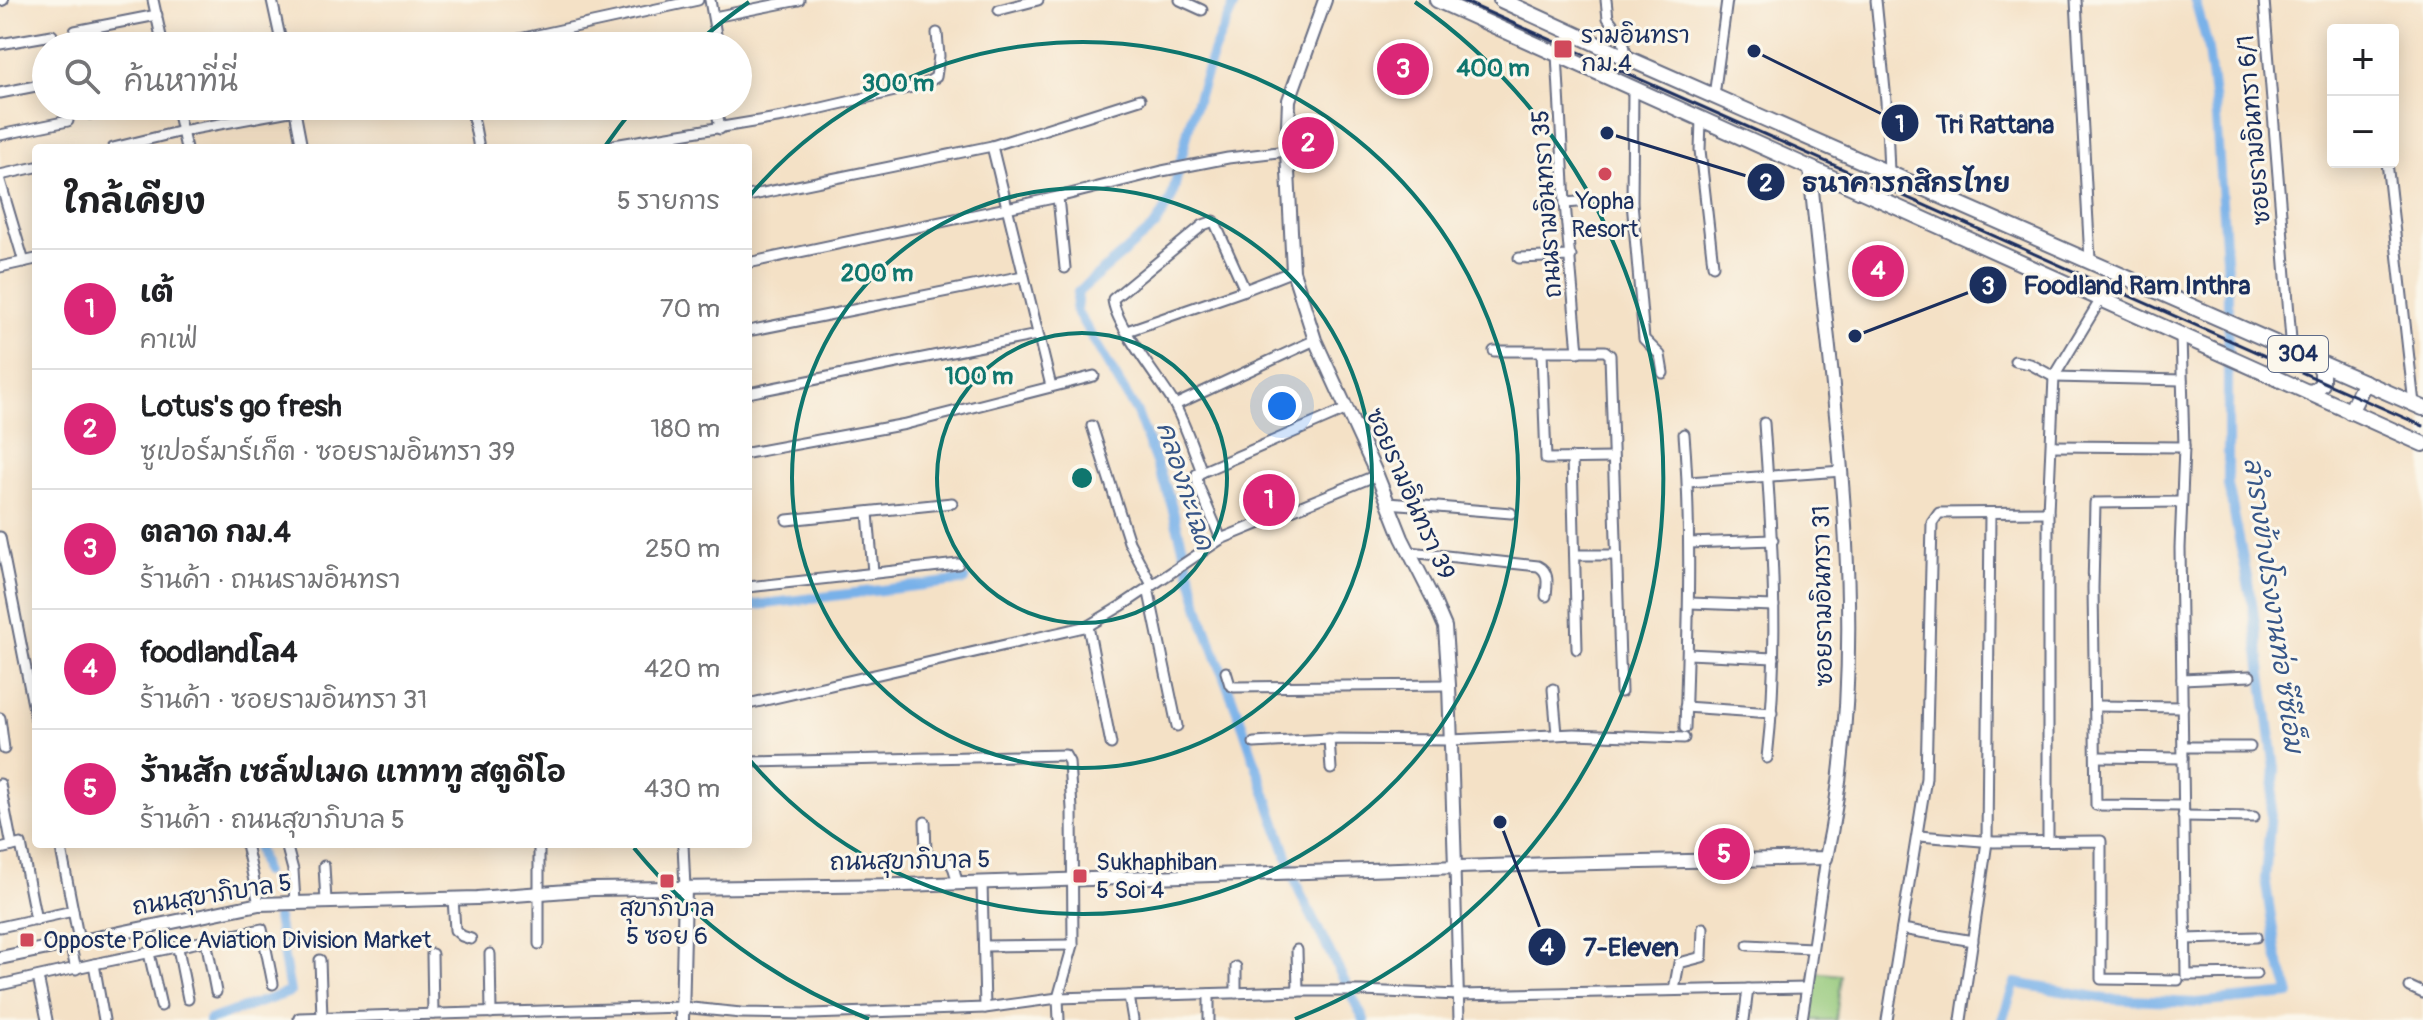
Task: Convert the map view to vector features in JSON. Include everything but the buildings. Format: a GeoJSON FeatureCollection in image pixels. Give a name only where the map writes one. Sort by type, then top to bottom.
{"type":"FeatureCollection","features":[{"type":"Feature","properties":{"kind":"main road","name":"304"},"geometry":{"type":"LineString","coordinates":[[1437,0],[2423,444]]}},
{"type":"Feature","properties":{"kind":"main road","name":"304"},"geometry":{"type":"LineString","coordinates":[[1501,0],[2418,406]]}},
{"type":"Feature","properties":{"kind":"main road"},"geometry":{"type":"LineString","coordinates":[[2308,392],[2322,384],[2322,371],[2317,362]]}},
{"type":"Feature","properties":{"kind":"main road"},"geometry":{"type":"LineString","coordinates":[[2350,412],[2365,382]]}},
{"type":"Feature","properties":{"kind":"street"},"geometry":{"type":"LineString","coordinates":[[153,0],[160,32]]}},
{"type":"Feature","properties":{"kind":"street"},"geometry":{"type":"LineString","coordinates":[[272,0],[279,32]]}},
{"type":"Feature","properties":{"kind":"street"},"geometry":{"type":"LineString","coordinates":[[551,32],[698,0]]}},
{"type":"Feature","properties":{"kind":"street"},"geometry":{"type":"LineString","coordinates":[[710,0],[716,32]]}},
{"type":"Feature","properties":{"kind":"street"},"geometry":{"type":"LineString","coordinates":[[714,17],[799,0]]}},
{"type":"Feature","properties":{"kind":"street"},"geometry":{"type":"LineString","coordinates":[[999,10],[1038,0]]}},
{"type":"Feature","properties":{"kind":"street"},"geometry":{"type":"LineString","coordinates":[[1180,0],[1202,10]]}},
{"type":"Feature","properties":{"kind":"street","name":"ซอยรามอินทรา 39"},"geometry":{"type":"LineString","coordinates":[[1325,0],[1289,100],[1287,151],[1293,271],[1315,340],[1445,627],[1459,1020]]}},
{"type":"Feature","properties":{"kind":"street"},"geometry":{"type":"LineString","coordinates":[[1606,0],[1608,18],[1622,36],[1627,58]]}},
{"type":"Feature","properties":{"kind":"street"},"geometry":{"type":"LineString","coordinates":[[1714,96],[1727,0]]}},
{"type":"Feature","properties":{"kind":"street"},"geometry":{"type":"LineString","coordinates":[[1876,0],[1889,172]]}},
{"type":"Feature","properties":{"kind":"street"},"geometry":{"type":"LineString","coordinates":[[2076,0],[2090,260]]}},
{"type":"Feature","properties":{"kind":"street","name":"ซอยรามอินทรา 6/1"},"geometry":{"type":"LineString","coordinates":[[2264,0],[2292,352]]}},
{"type":"Feature","properties":{"kind":"street"},"geometry":{"type":"LineString","coordinates":[[75,31],[157,15]]}},
{"type":"Feature","properties":{"kind":"street"},"geometry":{"type":"LineString","coordinates":[[621,144],[783,117],[932,81],[938,69],[937,33]]}},
{"type":"Feature","properties":{"kind":"street"},"geometry":{"type":"LineString","coordinates":[[0,44],[32,38]]}},
{"type":"Feature","properties":{"kind":"street","name":"ถนนรามอินทรา 35"},"geometry":{"type":"LineString","coordinates":[[1557,54],[1565,203],[1578,352]]}},
{"type":"Feature","properties":{"kind":"street"},"geometry":{"type":"LineString","coordinates":[[0,93],[32,87]]}},
{"type":"Feature","properties":{"kind":"street"},"geometry":{"type":"LineString","coordinates":[[1633,89],[1632,202],[1644,339],[1660,355],[1663,373]]}},
{"type":"Feature","properties":{"kind":"street"},"geometry":{"type":"LineString","coordinates":[[752,195],[992,146],[1140,99]]}},
{"type":"Feature","properties":{"kind":"street"},"geometry":{"type":"LineString","coordinates":[[1701,119],[1700,150],[1713,265]]}},
{"type":"Feature","properties":{"kind":"street"},"geometry":{"type":"LineString","coordinates":[[179,120],[185,144]]}},
{"type":"Feature","properties":{"kind":"street"},"geometry":{"type":"LineString","coordinates":[[129,144],[236,120]]}},
{"type":"Feature","properties":{"kind":"street"},"geometry":{"type":"LineString","coordinates":[[296,120],[301,144]]}},
{"type":"Feature","properties":{"kind":"street"},"geometry":{"type":"LineString","coordinates":[[474,120],[478,144]]}},
{"type":"Feature","properties":{"kind":"street"},"geometry":{"type":"LineString","coordinates":[[718,120],[720,129]]}},
{"type":"Feature","properties":{"kind":"street"},"geometry":{"type":"LineString","coordinates":[[0,135],[68,121]]}},
{"type":"Feature","properties":{"kind":"street"},"geometry":{"type":"LineString","coordinates":[[992,146],[1051,386]]}},
{"type":"Feature","properties":{"kind":"street"},"geometry":{"type":"LineString","coordinates":[[752,262],[1006,209],[1162,171],[1228,158],[1287,151]]}},
{"type":"Feature","properties":{"kind":"street"},"geometry":{"type":"LineString","coordinates":[[24,262],[0,178],[32,168]]}},
{"type":"Feature","properties":{"kind":"street"},"geometry":{"type":"LineString","coordinates":[[2388,168],[2418,406]]}},
{"type":"Feature","properties":{"kind":"street","name":"ซอยรามอินทรา 31"},"geometry":{"type":"LineString","coordinates":[[1802,1020],[1844,746],[1847,707],[1847,555],[1842,471],[1810,169]]}},
{"type":"Feature","properties":{"kind":"street"},"geometry":{"type":"LineString","coordinates":[[1058,197],[1065,268]]}},
{"type":"Feature","properties":{"kind":"street"},"geometry":{"type":"LineString","coordinates":[[1565,203],[1591,201]]}},
{"type":"Feature","properties":{"kind":"street"},"geometry":{"type":"LineString","coordinates":[[1202,472],[1175,405],[1113,305],[1115,296],[1203,225],[1214,221],[1245,290]]}},
{"type":"Feature","properties":{"kind":"street"},"geometry":{"type":"LineString","coordinates":[[1519,258],[1571,256]]}},
{"type":"Feature","properties":{"kind":"street"},"geometry":{"type":"LineString","coordinates":[[0,267],[32,260]]}},
{"type":"Feature","properties":{"kind":"street"},"geometry":{"type":"LineString","coordinates":[[1127,331],[1293,271]]}},
{"type":"Feature","properties":{"kind":"street"},"geometry":{"type":"LineString","coordinates":[[752,330],[1023,276]]}},
{"type":"Feature","properties":{"kind":"street"},"geometry":{"type":"LineString","coordinates":[[2048,841],[2048,512],[2054,377],[2101,299]]}},
{"type":"Feature","properties":{"kind":"street"},"geometry":{"type":"LineString","coordinates":[[752,392],[1037,335]]}},
{"type":"Feature","properties":{"kind":"street"},"geometry":{"type":"LineString","coordinates":[[2181,335],[2186,975],[2256,974]]}},
{"type":"Feature","properties":{"kind":"street"},"geometry":{"type":"LineString","coordinates":[[1175,405],[1315,340]]}},
{"type":"Feature","properties":{"kind":"street"},"geometry":{"type":"LineString","coordinates":[[1494,351],[1605,351],[1610,355],[1621,692]]}},
{"type":"Feature","properties":{"kind":"street"},"geometry":{"type":"LineString","coordinates":[[1542,352],[1546,459],[1612,458]]}},
{"type":"Feature","properties":{"kind":"street"},"geometry":{"type":"LineString","coordinates":[[2015,361],[2030,364],[2054,377],[2182,380]]}},
{"type":"Feature","properties":{"kind":"street"},"geometry":{"type":"LineString","coordinates":[[752,452],[906,424],[1094,376]]}},
{"type":"Feature","properties":{"kind":"street"},"geometry":{"type":"LineString","coordinates":[[1221,539],[1198,485],[1197,474],[1347,409]]}},
{"type":"Feature","properties":{"kind":"street"},"geometry":{"type":"LineString","coordinates":[[1764,423],[1773,540],[1774,606],[1772,713],[1767,758]]}},
{"type":"Feature","properties":{"kind":"street"},"geometry":{"type":"LineString","coordinates":[[1092,426],[1129,542],[1150,586],[1177,726]]}},
{"type":"Feature","properties":{"kind":"street"},"geometry":{"type":"LineString","coordinates":[[1254,743],[1684,733],[1690,603],[1684,434]]}},
{"type":"Feature","properties":{"kind":"street"},"geometry":{"type":"LineString","coordinates":[[2052,446],[2184,447]]}},
{"type":"Feature","properties":{"kind":"street"},"geometry":{"type":"LineString","coordinates":[[1572,458],[1577,649]]}},
{"type":"Feature","properties":{"kind":"street"},"geometry":{"type":"LineString","coordinates":[[1688,482],[1842,471]]}},
{"type":"Feature","properties":{"kind":"street"},"geometry":{"type":"LineString","coordinates":[[752,703],[1088,626],[1221,539],[1377,475]]}},
{"type":"Feature","properties":{"kind":"street"},"geometry":{"type":"LineString","coordinates":[[2181,502],[2095,503],[2096,805],[2254,817]]}},
{"type":"Feature","properties":{"kind":"street"},"geometry":{"type":"LineString","coordinates":[[787,520],[952,503]]}},
{"type":"Feature","properties":{"kind":"street"},"geometry":{"type":"LineString","coordinates":[[1388,503],[1511,513]]}},
{"type":"Feature","properties":{"kind":"street"},"geometry":{"type":"LineString","coordinates":[[1887,1020],[1926,778],[1932,523],[1939,513],[2048,512]]}},
{"type":"Feature","properties":{"kind":"street"},"geometry":{"type":"LineString","coordinates":[[868,513],[873,572]]}},
{"type":"Feature","properties":{"kind":"street"},"geometry":{"type":"LineString","coordinates":[[1961,1020],[1987,842],[1990,513]]}},
{"type":"Feature","properties":{"kind":"street"},"geometry":{"type":"LineString","coordinates":[[0,537],[32,700]]}},
{"type":"Feature","properties":{"kind":"street"},"geometry":{"type":"LineString","coordinates":[[1689,543],[1773,540]]}},
{"type":"Feature","properties":{"kind":"street"},"geometry":{"type":"LineString","coordinates":[[1410,552],[1538,566],[1547,573],[1546,596]]}},
{"type":"Feature","properties":{"kind":"street"},"geometry":{"type":"LineString","coordinates":[[1575,555],[1615,555]]}},
{"type":"Feature","properties":{"kind":"street"},"geometry":{"type":"LineString","coordinates":[[752,587],[958,564]]}},
{"type":"Feature","properties":{"kind":"street"},"geometry":{"type":"LineString","coordinates":[[1690,603],[1774,606]]}},
{"type":"Feature","properties":{"kind":"street"},"geometry":{"type":"LineString","coordinates":[[1088,626],[1111,744]]}},
{"type":"Feature","properties":{"kind":"street"},"geometry":{"type":"LineString","coordinates":[[1688,654],[1774,658]]}},
{"type":"Feature","properties":{"kind":"street"},"geometry":{"type":"LineString","coordinates":[[1226,672],[1230,685],[1234,687],[1449,685]]}},
{"type":"Feature","properties":{"kind":"street"},"geometry":{"type":"LineString","coordinates":[[2182,679],[2250,676]]}},
{"type":"Feature","properties":{"kind":"street"},"geometry":{"type":"LineString","coordinates":[[1553,689],[1557,734]]}},
{"type":"Feature","properties":{"kind":"street"},"geometry":{"type":"LineString","coordinates":[[2096,706],[2183,707]]}},
{"type":"Feature","properties":{"kind":"street"},"geometry":{"type":"LineString","coordinates":[[1685,707],[1772,713]]}},
{"type":"Feature","properties":{"kind":"street"},"geometry":{"type":"LineString","coordinates":[[0,718],[4,749]]}},
{"type":"Feature","properties":{"kind":"street"},"geometry":{"type":"LineString","coordinates":[[1329,739],[1331,769]]}},
{"type":"Feature","properties":{"kind":"street"},"geometry":{"type":"LineString","coordinates":[[2096,757],[2250,747]]}},
{"type":"Feature","properties":{"kind":"street"},"geometry":{"type":"LineString","coordinates":[[752,762],[1065,755],[1069,762],[1073,945],[1058,998],[1059,1020]]}},
{"type":"Feature","properties":{"kind":"street"},"geometry":{"type":"LineString","coordinates":[[0,784],[12,846]]}},
{"type":"Feature","properties":{"kind":"street"},"geometry":{"type":"LineString","coordinates":[[925,822],[926,853],[952,863],[957,883]]}},
{"type":"Feature","properties":{"kind":"street"},"geometry":{"type":"LineString","coordinates":[[1919,836],[1987,842],[2101,841],[2101,979],[2178,980]]}},
{"type":"Feature","properties":{"kind":"street"},"geometry":{"type":"LineString","coordinates":[[0,849],[21,844],[36,920]]}},
{"type":"Feature","properties":{"kind":"street"},"geometry":{"type":"LineString","coordinates":[[61,848],[73,911],[76,969]]}},
{"type":"Feature","properties":{"kind":"street"},"geometry":{"type":"LineString","coordinates":[[247,848],[259,904]]}},
{"type":"Feature","properties":{"kind":"street"},"geometry":{"type":"LineString","coordinates":[[287,848],[293,870],[295,902]]}},
{"type":"Feature","properties":{"kind":"street"},"geometry":{"type":"LineString","coordinates":[[539,848],[539,944]]}},
{"type":"Feature","properties":{"kind":"street"},"geometry":{"type":"LineString","coordinates":[[682,1014],[683,848]]}},
{"type":"Feature","properties":{"kind":"street","name":"ถนนสุขาภิบาล 5"},"geometry":{"type":"LineString","coordinates":[[0,958],[259,904],[295,902],[453,898],[538,892],[1074,881],[1826,858]]}},
{"type":"Feature","properties":{"kind":"street"},"geometry":{"type":"LineString","coordinates":[[324,866],[326,901]]}},
{"type":"Feature","properties":{"kind":"street"},"geometry":{"type":"LineString","coordinates":[[982,882],[985,1008]]}},
{"type":"Feature","properties":{"kind":"street"},"geometry":{"type":"LineString","coordinates":[[453,898],[455,930],[471,939]]}},
{"type":"Feature","properties":{"kind":"street"},"geometry":{"type":"LineString","coordinates":[[0,927],[73,911]]}},
{"type":"Feature","properties":{"kind":"street"},"geometry":{"type":"LineString","coordinates":[[1674,990],[1679,963],[1702,957],[1703,928]]}},
{"type":"Feature","properties":{"kind":"street"},"geometry":{"type":"LineString","coordinates":[[0,985],[262,929],[273,984]]}},
{"type":"Feature","properties":{"kind":"street"},"geometry":{"type":"LineString","coordinates":[[1902,929],[1973,941]]}},
{"type":"Feature","properties":{"kind":"street"},"geometry":{"type":"LineString","coordinates":[[2185,939],[2256,937]]}},
{"type":"Feature","properties":{"kind":"street"},"geometry":{"type":"LineString","coordinates":[[206,940],[216,992]]}},
{"type":"Feature","properties":{"kind":"street"},"geometry":{"type":"LineString","coordinates":[[984,946],[1073,945]]}},
{"type":"Feature","properties":{"kind":"street"},"geometry":{"type":"LineString","coordinates":[[1748,945],[1812,948]]}},
{"type":"Feature","properties":{"kind":"street"},"geometry":{"type":"LineString","coordinates":[[178,948],[188,999]]}},
{"type":"Feature","properties":{"kind":"street"},"geometry":{"type":"LineString","coordinates":[[1297,950],[1298,991]]}},
{"type":"Feature","properties":{"kind":"street"},"geometry":{"type":"LineString","coordinates":[[149,953],[161,1006]]}},
{"type":"Feature","properties":{"kind":"street"},"geometry":{"type":"LineString","coordinates":[[432,954],[433,1014]]}},
{"type":"Feature","properties":{"kind":"street"},"geometry":{"type":"LineString","coordinates":[[490,954],[491,1013]]}},
{"type":"Feature","properties":{"kind":"street"},"geometry":{"type":"LineString","coordinates":[[320,960],[322,1018]]}},
{"type":"Feature","properties":{"kind":"street"},"geometry":{"type":"LineString","coordinates":[[94,964],[104,1020]]}},
{"type":"Feature","properties":{"kind":"street"},"geometry":{"type":"LineString","coordinates":[[1236,967],[1236,993]]}},
{"type":"Feature","properties":{"kind":"street"},"geometry":{"type":"LineString","coordinates":[[38,977],[47,1020]]}},
{"type":"Feature","properties":{"kind":"street"},"geometry":{"type":"LineString","coordinates":[[2410,987],[2423,993]]}},
{"type":"Feature","properties":{"kind":"street"},"geometry":{"type":"LineString","coordinates":[[299,1018],[404,1018],[433,1014],[464,1017],[491,1013],[811,1014],[985,1008],[1058,998],[1298,991],[1459,995],[1806,988]]}},
{"type":"Feature","properties":{"kind":"street"},"geometry":{"type":"LineString","coordinates":[[1744,1020],[1748,989]]}},
{"type":"Feature","properties":{"kind":"street"},"geometry":{"type":"LineString","coordinates":[[1209,994],[1209,1020]]}},
{"type":"Feature","properties":{"kind":"street"},"geometry":{"type":"LineString","coordinates":[[1129,996],[1133,1020]]}},
{"type":"Feature","properties":{"kind":"green space"},"geometry":{"type":"Polygon","coordinates":[[[1812,972],[1841,975],[1836,1020],[1807,1020],[1812,972]]]}},
{"type":"Feature","properties":{"kind":"waterway","name":"คลองกะเฉด"},"geometry":{"type":"LineString","coordinates":[[1236,0],[1214,50],[1190,122],[1172,197],[1155,226],[1078,292],[1076,310],[1137,413],[1169,496],[1204,624],[1299,891],[1364,1020]]}},
{"type":"Feature","properties":{"kind":"waterway","name":"ลำรางข้างโรงงานท่อ ซีซีเอ็ม"},"geometry":{"type":"LineString","coordinates":[[2002,1020],[2015,983],[2108,999],[2196,1003],[2290,994],[2277,956],[2265,878],[2275,769],[2252,602],[2228,485],[2228,286],[2215,104],[2207,43],[2195,0]]}},
{"type":"Feature","properties":{"kind":"waterway"},"geometry":{"type":"LineString","coordinates":[[752,606],[965,580]]}},
{"type":"Feature","properties":{"kind":"waterway"},"geometry":{"type":"LineString","coordinates":[[258,848],[264,872]]}},
{"type":"Feature","properties":{"kind":"waterway"},"geometry":{"type":"LineString","coordinates":[[209,1020],[290,992],[277,918]]}},
{"type":"Feature","properties":{"kind":"railway"},"geometry":{"type":"LineString","coordinates":[[1461,0],[2423,426]]}},
{"type":"Feature","properties":{"kind":"place","name":"รามอินทรา กม.4"},"geometry":{"type":"Point","coordinates":[1563,49]}},
{"type":"Feature","properties":{"kind":"place","name":"Tri Rattana"},"geometry":{"type":"Point","coordinates":[1754,51]}},
{"type":"Feature","properties":{"kind":"place","name":"ตลาด กม.4"},"geometry":{"type":"Point","coordinates":[1403,69]}},
{"type":"Feature","properties":{"kind":"place","name":"ธนาคารกสิกรไทย"},"geometry":{"type":"Point","coordinates":[1607,133]}},
{"type":"Feature","properties":{"kind":"place","name":"Lotus's go fresh"},"geometry":{"type":"Point","coordinates":[1308,143]}},
{"type":"Feature","properties":{"kind":"place","name":"Yopha Resort"},"geometry":{"type":"Point","coordinates":[1605,174]}},
{"type":"Feature","properties":{"kind":"place","name":"foodlandโล4"},"geometry":{"type":"Point","coordinates":[1878,271]}},
{"type":"Feature","properties":{"kind":"place","name":"Foodland Ram Inthra"},"geometry":{"type":"Point","coordinates":[1855,336]}},
{"type":"Feature","properties":{"kind":"place","name":"เต้"},"geometry":{"type":"Point","coordinates":[1269,500]}},
{"type":"Feature","properties":{"kind":"place","name":"7-Eleven"},"geometry":{"type":"Point","coordinates":[1500,822]}},
{"type":"Feature","properties":{"kind":"place","name":"ร้านสัก เซล์ฟเมด แทททู สตูดีโอ"},"geometry":{"type":"Point","coordinates":[1724,854]}},
{"type":"Feature","properties":{"kind":"place","name":"Sukhaphiban 5 Soi 4"},"geometry":{"type":"Point","coordinates":[1080,876]}},
{"type":"Feature","properties":{"kind":"place","name":"สุขาภิบาล 5 ซอย 6"},"geometry":{"type":"Point","coordinates":[667,881]}},
{"type":"Feature","properties":{"kind":"place","name":"Opposte Police Aviation Division Market"},"geometry":{"type":"Point","coordinates":[27,940]}}]}
